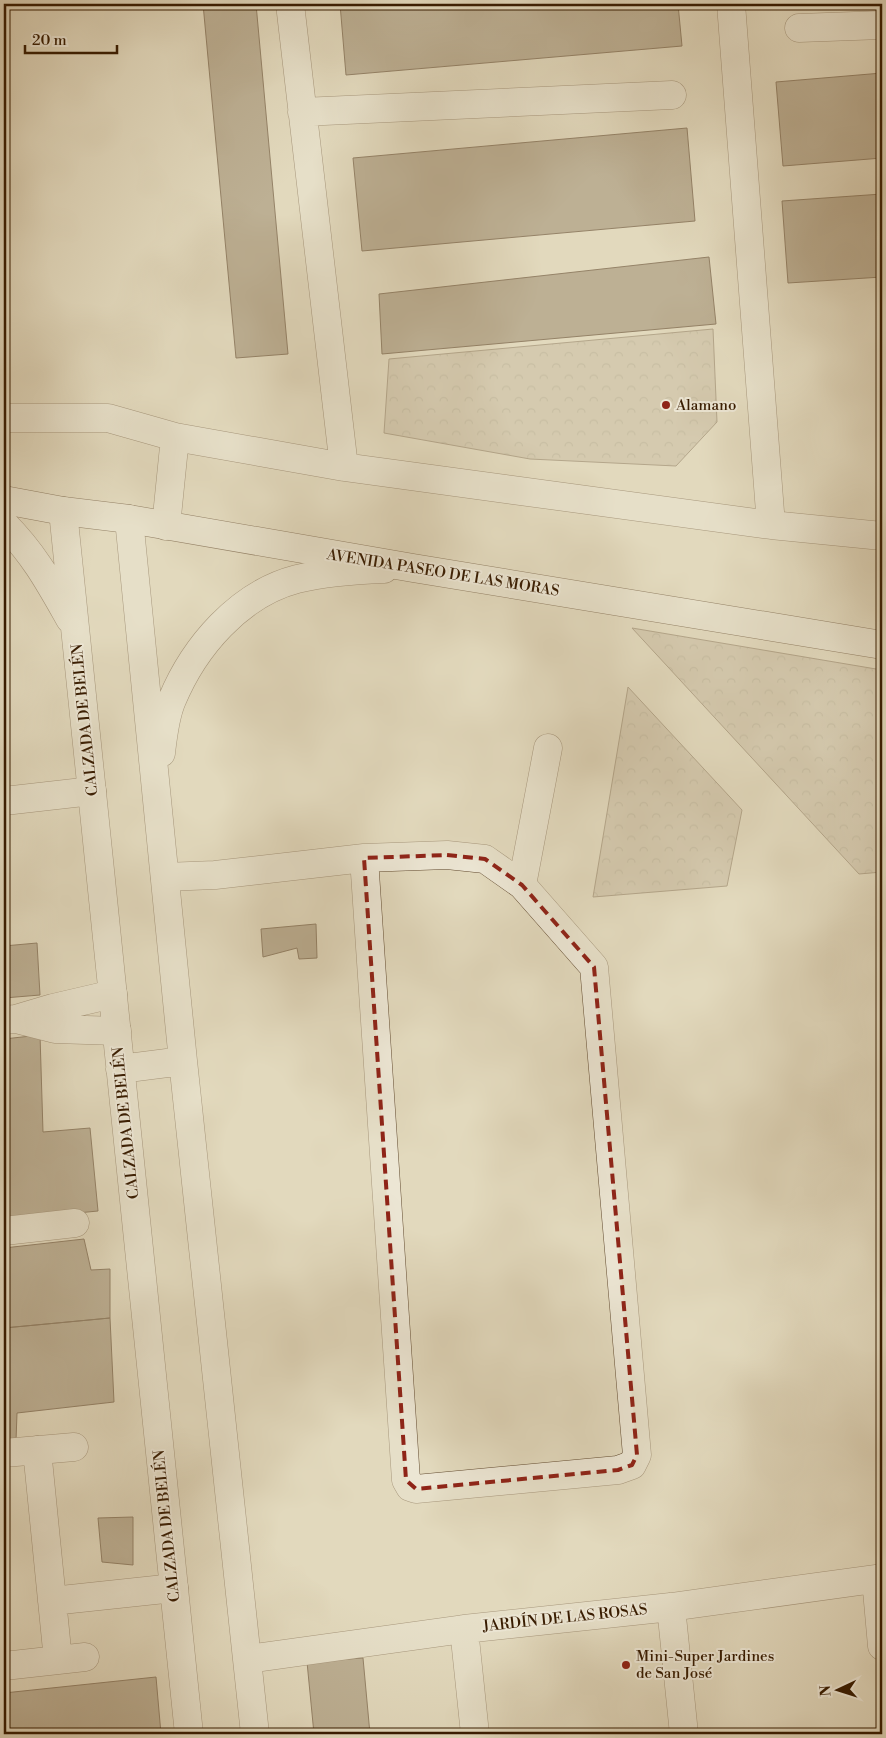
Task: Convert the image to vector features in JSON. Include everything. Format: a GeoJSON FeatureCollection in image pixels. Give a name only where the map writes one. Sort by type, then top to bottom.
{"type":"FeatureCollection","features":[{"type":"Feature","properties":{"kind":"street"},"geometry":{"type":"LineString","coordinates":[[290,4],[344,467]]}},
{"type":"Feature","properties":{"kind":"street"},"geometry":{"type":"LineString","coordinates":[[731,4],[771,525]]}},
{"type":"Feature","properties":{"kind":"street"},"geometry":{"type":"LineString","coordinates":[[798,28],[882,25]]}},
{"type":"Feature","properties":{"kind":"street"},"geometry":{"type":"LineString","coordinates":[[302,112],[672,95]]}},
{"type":"Feature","properties":{"kind":"street"},"geometry":{"type":"LineString","coordinates":[[4,418],[108,418],[175,437],[344,467],[771,525],[882,536]]}},
{"type":"Feature","properties":{"kind":"street"},"geometry":{"type":"LineString","coordinates":[[166,526],[175,437]]}},
{"type":"Feature","properties":{"kind":"street","name":"AVENIDA PASEO DE LAS MORAS"},"geometry":{"type":"LineString","coordinates":[[4,500],[63,511],[129,519],[412,568],[882,645]]}},
{"type":"Feature","properties":{"kind":"street","name":"CALZADA DE BELÉN"},"geometry":{"type":"LineString","coordinates":[[63,511],[188,1734]]}},
{"type":"Feature","properties":{"kind":"street"},"geometry":{"type":"LineString","coordinates":[[129,519],[183,1061],[255,1734]]}},
{"type":"Feature","properties":{"kind":"street"},"geometry":{"type":"LineString","coordinates":[[4,524],[21,541],[45,573],[76,630]]}},
{"type":"Feature","properties":{"kind":"street"},"geometry":{"type":"LineString","coordinates":[[156,791],[162,741],[171,701],[191,663],[219,626],[257,595],[296,579],[341,571],[412,568]]}},
{"type":"Feature","properties":{"kind":"street"},"geometry":{"type":"LineString","coordinates":[[522,885],[548,748]]}},
{"type":"Feature","properties":{"kind":"street"},"geometry":{"type":"LineString","coordinates":[[4,801],[92,791]]}},
{"type":"Feature","properties":{"kind":"street"},"geometry":{"type":"LineString","coordinates":[[165,877],[215,875],[364,858],[447,855],[485,859],[522,885],[594,966],[637,1455],[632,1465],[618,1470],[416,1489],[410,1487],[406,1480],[364,858]]}},
{"type":"Feature","properties":{"kind":"street"},"geometry":{"type":"LineString","coordinates":[[10,1020],[113,994]]}},
{"type":"Feature","properties":{"kind":"street"},"geometry":{"type":"LineString","coordinates":[[10,1020],[56,1029],[117,1031]]}},
{"type":"Feature","properties":{"kind":"street"},"geometry":{"type":"LineString","coordinates":[[120,1069],[183,1061]]}},
{"type":"Feature","properties":{"kind":"street"},"geometry":{"type":"LineString","coordinates":[[4,1231],[75,1223]]}},
{"type":"Feature","properties":{"kind":"street"},"geometry":{"type":"LineString","coordinates":[[4,1453],[74,1447]]}},
{"type":"Feature","properties":{"kind":"street"},"geometry":{"type":"LineString","coordinates":[[37,1450],[58,1660]]}},
{"type":"Feature","properties":{"kind":"street"},"geometry":{"type":"LineString","coordinates":[[879,1578],[882,1646]]}},
{"type":"Feature","properties":{"kind":"street","name":"JARDÍN DE LAS ROSAS"},"geometry":{"type":"LineString","coordinates":[[248,1659],[464,1629],[671,1607],[879,1578]]}},
{"type":"Feature","properties":{"kind":"street"},"geometry":{"type":"LineString","coordinates":[[52,1601],[174,1588]]}},
{"type":"Feature","properties":{"kind":"street"},"geometry":{"type":"LineString","coordinates":[[671,1607],[684,1734]]}},
{"type":"Feature","properties":{"kind":"street"},"geometry":{"type":"LineString","coordinates":[[464,1629],[475,1734]]}},
{"type":"Feature","properties":{"kind":"street"},"geometry":{"type":"LineString","coordinates":[[4,1666],[86,1657]]}},
{"type":"Feature","properties":{"kind":"highlighted area"},"geometry":{"type":"Polygon","coordinates":[[[447,855],[485,859],[522,885],[594,967],[637,1455],[632,1465],[618,1470],[416,1489],[406,1480],[364,858],[447,855]]]}},
{"type":"Feature","properties":{"kind":"green space"},"geometry":{"type":"Polygon","coordinates":[[[713,329],[717,422],[676,466],[530,459],[384,433],[389,359],[713,329]]]}},
{"type":"Feature","properties":{"kind":"green space"},"geometry":{"type":"Polygon","coordinates":[[[632,628],[882,670],[882,872],[859,874],[632,628]]]}},
{"type":"Feature","properties":{"kind":"green space"},"geometry":{"type":"Polygon","coordinates":[[[628,687],[742,810],[727,886],[593,897],[628,687]]]}},
{"type":"Feature","properties":{"kind":"building"},"geometry":{"type":"Polygon","coordinates":[[[203,4],[256,4],[288,354],[236,358],[203,4]]]}},
{"type":"Feature","properties":{"kind":"building"},"geometry":{"type":"Polygon","coordinates":[[[340,4],[678,4],[682,46],[346,75],[340,4]]]}},
{"type":"Feature","properties":{"kind":"building"},"geometry":{"type":"Polygon","coordinates":[[[882,73],[882,158],[783,166],[776,82],[882,73]]]}},
{"type":"Feature","properties":{"kind":"building"},"geometry":{"type":"Polygon","coordinates":[[[687,128],[695,221],[362,251],[353,158],[687,128]]]}},
{"type":"Feature","properties":{"kind":"building"},"geometry":{"type":"Polygon","coordinates":[[[882,194],[882,277],[788,283],[782,201],[882,194]]]}},
{"type":"Feature","properties":{"kind":"building"},"geometry":{"type":"Polygon","coordinates":[[[709,257],[716,324],[382,354],[379,294],[709,257]]]}},
{"type":"Feature","properties":{"kind":"building"},"geometry":{"type":"Polygon","coordinates":[[[316,924],[317,958],[299,959],[297,948],[263,957],[261,929],[316,924]]]}},
{"type":"Feature","properties":{"kind":"building"},"geometry":{"type":"Polygon","coordinates":[[[37,943],[40,995],[4,998],[4,946],[37,943]]]}},
{"type":"Feature","properties":{"kind":"building"},"geometry":{"type":"Polygon","coordinates":[[[40,1035],[43,1132],[90,1128],[98,1211],[4,1220],[4,1039],[40,1035]]]}},
{"type":"Feature","properties":{"kind":"building"},"geometry":{"type":"Polygon","coordinates":[[[84,1239],[91,1270],[110,1269],[110,1318],[4,1328],[4,1248],[84,1239]]]}},
{"type":"Feature","properties":{"kind":"building"},"geometry":{"type":"Polygon","coordinates":[[[110,1318],[114,1402],[17,1413],[16,1441],[4,1442],[4,1328],[110,1318]]]}},
{"type":"Feature","properties":{"kind":"building"},"geometry":{"type":"Polygon","coordinates":[[[133,1517],[133,1565],[102,1562],[98,1518],[133,1517]]]}},
{"type":"Feature","properties":{"kind":"building"},"geometry":{"type":"Polygon","coordinates":[[[363,1658],[370,1734],[314,1734],[307,1662],[363,1658]]]}},
{"type":"Feature","properties":{"kind":"building"},"geometry":{"type":"Polygon","coordinates":[[[156,1677],[161,1734],[4,1734],[4,1693],[156,1677]]]}},
{"type":"Feature","properties":{"kind":"place","name":"Alamano"},"geometry":{"type":"Point","coordinates":[666,405]}},
{"type":"Feature","properties":{"kind":"place","name":"Mini-Super Jardines de San José"},"geometry":{"type":"Point","coordinates":[626,1665]}}]}
